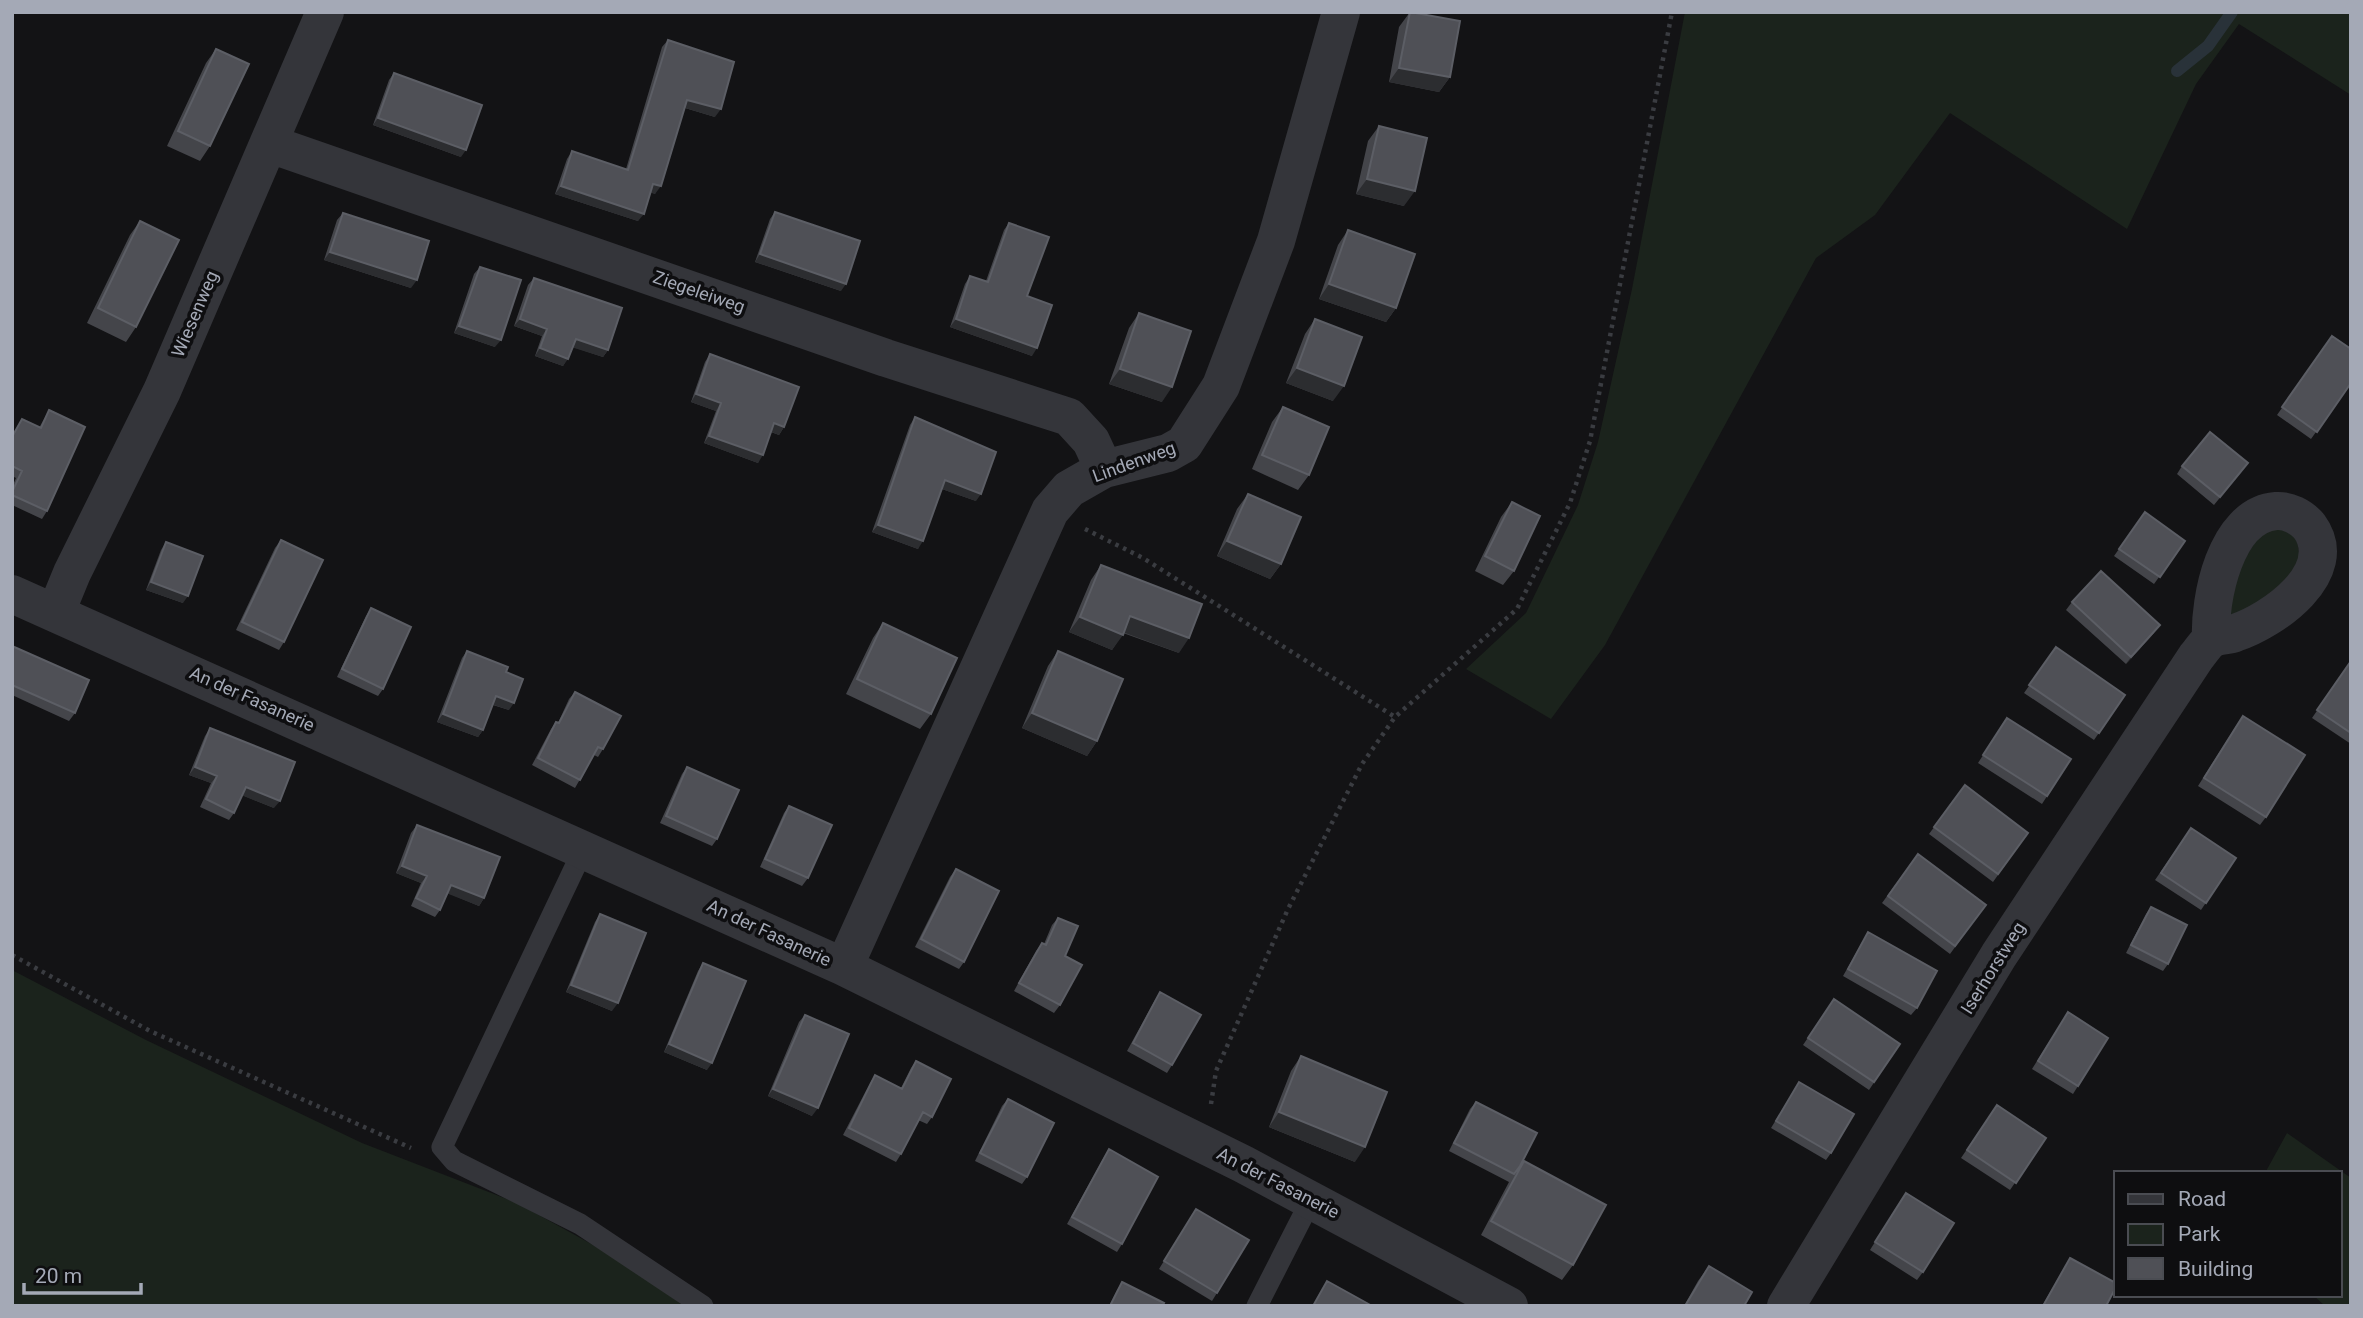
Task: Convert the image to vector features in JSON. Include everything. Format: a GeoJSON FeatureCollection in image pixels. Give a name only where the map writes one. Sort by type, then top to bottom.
{"type":"FeatureCollection","features":[{"type":"Feature","properties":{"kind":"street","name":"Wiesenweg"},"geometry":{"type":"LineString","coordinates":[[56,612],[72,573],[162,390],[325,12]]}},
{"type":"Feature","properties":{"kind":"street","name":"Lindenweg"},"geometry":{"type":"LineString","coordinates":[[844,967],[1051,511],[1069,489],[1104,469],[1168,453],[1184,444],[1221,386],[1276,241],[1341,12]]}},
{"type":"Feature","properties":{"kind":"street","name":"Ziegeleiweg"},"geometry":{"type":"LineString","coordinates":[[270,144],[886,358],[1069,417],[1091,441],[1104,469]]}},
{"type":"Feature","properties":{"kind":"street","name":"An der Fasanerie"},"geometry":{"type":"LineString","coordinates":[[12,594],[584,848],[1207,1134],[1311,1200],[1509,1306]]}},
{"type":"Feature","properties":{"kind":"street","name":"Iserhorstweg"},"geometry":{"type":"LineString","coordinates":[[1786,1306],[1999,955],[2196,657],[2211,639]]}},
{"type":"Feature","properties":{"kind":"lane"},"geometry":{"type":"LineString","coordinates":[[584,848],[442,1147],[454,1161],[580,1224],[704,1306]]}},
{"type":"Feature","properties":{"kind":"lane"},"geometry":{"type":"LineString","coordinates":[[1256,1306],[1311,1200]]}},
{"type":"Feature","properties":{"kind":"path"},"geometry":{"type":"LineString","coordinates":[[1207,1134],[1216,1071],[1282,921],[1362,764],[1395,717],[1517,609],[1570,503],[1590,440],[1672,12]]}},
{"type":"Feature","properties":{"kind":"path"},"geometry":{"type":"LineString","coordinates":[[1051,511],[1143,558],[1395,717]]}},
{"type":"Feature","properties":{"kind":"path"},"geometry":{"type":"LineString","coordinates":[[12,955],[150,1031],[405,1147],[422,1150],[442,1147]]}},
{"type":"Feature","properties":{"kind":"green space"},"geometry":{"type":"Polygon","coordinates":[[[1685,12],[2351,12],[2351,95],[2239,24],[2196,84],[2127,229],[1950,113],[1875,215],[1816,258],[1605,645],[1551,719],[1466,669],[1526,613],[1578,505],[1598,442],[1632,289],[1685,12]]]}},
{"type":"Feature","properties":{"kind":"green space"},"geometry":{"type":"Polygon","coordinates":[[[2275,529],[2285,531],[2296,540],[2299,561],[2296,578],[2229,622],[2236,572],[2261,533],[2275,529]]]}},
{"type":"Feature","properties":{"kind":"green space"},"geometry":{"type":"Polygon","coordinates":[[[12,970],[146,1040],[362,1143],[517,1203],[622,1261],[684,1306],[12,1306],[12,970]]]}},
{"type":"Feature","properties":{"kind":"green space"},"geometry":{"type":"Polygon","coordinates":[[[2287,1133],[2341,1171],[2266,1171],[2287,1133]]]}},
{"type":"Feature","properties":{"kind":"green space"},"geometry":{"type":"Polygon","coordinates":[[[2342,1172],[2351,1178],[2351,1306],[2325,1306],[2315,1297],[2342,1297],[2342,1172]]]}},
{"type":"Feature","properties":{"kind":"building"},"geometry":{"type":"Polygon","coordinates":[[[1410,12],[1460,21],[1450,77],[1399,68],[1410,12]]]}},
{"type":"Feature","properties":{"kind":"building"},"geometry":{"type":"Polygon","coordinates":[[[668,40],[734,62],[721,109],[687,100],[661,186],[653,184],[644,214],[561,186],[572,151],[628,170],[668,40]]]}},
{"type":"Feature","properties":{"kind":"building"},"geometry":{"type":"Polygon","coordinates":[[[216,49],[249,64],[210,146],[178,131],[216,49]]]}},
{"type":"Feature","properties":{"kind":"building"},"geometry":{"type":"Polygon","coordinates":[[[394,73],[482,105],[466,150],[378,118],[394,73]]]}},
{"type":"Feature","properties":{"kind":"building"},"geometry":{"type":"Polygon","coordinates":[[[1379,126],[1427,138],[1415,191],[1367,179],[1379,126]]]}},
{"type":"Feature","properties":{"kind":"building"},"geometry":{"type":"Polygon","coordinates":[[[775,212],[860,241],[846,284],[760,254],[775,212]]]}},
{"type":"Feature","properties":{"kind":"building"},"geometry":{"type":"Polygon","coordinates":[[[343,213],[429,241],[417,280],[330,252],[343,213]]]}},
{"type":"Feature","properties":{"kind":"building"},"geometry":{"type":"Polygon","coordinates":[[[140,221],[179,240],[136,327],[98,308],[140,221]]]}},
{"type":"Feature","properties":{"kind":"building"},"geometry":{"type":"Polygon","coordinates":[[[1009,223],[1049,237],[1027,296],[1052,305],[1037,348],[956,319],[970,276],[988,282],[1009,223]]]}},
{"type":"Feature","properties":{"kind":"building"},"geometry":{"type":"Polygon","coordinates":[[[1348,230],[1415,254],[1396,308],[1329,284],[1348,230]]]}},
{"type":"Feature","properties":{"kind":"building"},"geometry":{"type":"Polygon","coordinates":[[[480,267],[521,280],[501,340],[459,326],[480,267]]]}},
{"type":"Feature","properties":{"kind":"building"},"geometry":{"type":"Polygon","coordinates":[[[534,278],[622,308],[608,350],[576,339],[568,359],[540,348],[547,329],[520,319],[534,278]]]}},
{"type":"Feature","properties":{"kind":"building"},"geometry":{"type":"Polygon","coordinates":[[[1139,313],[1191,331],[1172,387],[1120,369],[1139,313]]]}},
{"type":"Feature","properties":{"kind":"building"},"geometry":{"type":"Polygon","coordinates":[[[1315,319],[1362,337],[1344,386],[1297,368],[1315,319]]]}},
{"type":"Feature","properties":{"kind":"building"},"geometry":{"type":"Polygon","coordinates":[[[2332,336],[2351,349],[2351,383],[2317,432],[2282,407],[2332,336]]]}},
{"type":"Feature","properties":{"kind":"building"},"geometry":{"type":"Polygon","coordinates":[[[710,354],[799,387],[784,427],[774,423],[763,455],[709,436],[721,403],[696,394],[710,354]]]}},
{"type":"Feature","properties":{"kind":"building"},"geometry":{"type":"Polygon","coordinates":[[[1283,407],[1329,427],[1309,475],[1262,455],[1283,407]]]}},
{"type":"Feature","properties":{"kind":"building"},"geometry":{"type":"Polygon","coordinates":[[[49,410],[85,427],[47,511],[12,495],[22,471],[12,466],[12,437],[22,419],[41,428],[49,410]]]}},
{"type":"Feature","properties":{"kind":"building"},"geometry":{"type":"Polygon","coordinates":[[[915,417],[996,452],[981,494],[945,480],[923,541],[878,525],[915,417]]]}},
{"type":"Feature","properties":{"kind":"building"},"geometry":{"type":"Polygon","coordinates":[[[2210,432],[2248,463],[2220,497],[2182,466],[2210,432]]]}},
{"type":"Feature","properties":{"kind":"building"},"geometry":{"type":"Polygon","coordinates":[[[1248,494],[1301,517],[1281,564],[1227,541],[1248,494]]]}},
{"type":"Feature","properties":{"kind":"building"},"geometry":{"type":"Polygon","coordinates":[[[1512,502],[1540,516],[1514,571],[1485,556],[1512,502]]]}},
{"type":"Feature","properties":{"kind":"building"},"geometry":{"type":"Polygon","coordinates":[[[2145,512],[2185,541],[2160,577],[2119,549],[2145,512]]]}},
{"type":"Feature","properties":{"kind":"building"},"geometry":{"type":"Polygon","coordinates":[[[281,540],[323,560],[284,642],[242,622],[281,540]]]}},
{"type":"Feature","properties":{"kind":"building"},"geometry":{"type":"Polygon","coordinates":[[[166,542],[203,556],[188,596],[151,582],[166,542]]]}},
{"type":"Feature","properties":{"kind":"building"},"geometry":{"type":"Polygon","coordinates":[[[1101,565],[1202,604],[1189,638],[1130,616],[1123,635],[1080,617],[1101,565]]]}},
{"type":"Feature","properties":{"kind":"building"},"geometry":{"type":"Polygon","coordinates":[[[2101,571],[2160,625],[2131,657],[2072,602],[2101,571]]]}},
{"type":"Feature","properties":{"kind":"building"},"geometry":{"type":"Polygon","coordinates":[[[371,608],[411,627],[383,689],[342,669],[371,608]]]}},
{"type":"Feature","properties":{"kind":"building"},"geometry":{"type":"Polygon","coordinates":[[[883,623],[957,658],[931,714],[857,679],[883,623]]]}},
{"type":"Feature","properties":{"kind":"building"},"geometry":{"type":"Polygon","coordinates":[[[12,646],[89,680],[75,713],[12,685],[12,646]]]}},
{"type":"Feature","properties":{"kind":"building"},"geometry":{"type":"Polygon","coordinates":[[[2056,647],[2125,695],[2099,733],[2029,685],[2056,647]]]}},
{"type":"Feature","properties":{"kind":"building"},"geometry":{"type":"Polygon","coordinates":[[[467,651],[508,667],[506,672],[523,679],[514,703],[496,696],[483,730],[443,714],[467,651]]]}},
{"type":"Feature","properties":{"kind":"building"},"geometry":{"type":"Polygon","coordinates":[[[1058,651],[1123,679],[1097,741],[1032,713],[1058,651]]]}},
{"type":"Feature","properties":{"kind":"building"},"geometry":{"type":"Polygon","coordinates":[[[2351,661],[2351,733],[2317,710],[2351,661]]]}},
{"type":"Feature","properties":{"kind":"building"},"geometry":{"type":"Polygon","coordinates":[[[575,692],[621,716],[603,749],[598,747],[580,780],[538,758],[575,692]]]}},
{"type":"Feature","properties":{"kind":"building"},"geometry":{"type":"Polygon","coordinates":[[[2243,716],[2305,755],[2266,817],[2204,778],[2243,716]]]}},
{"type":"Feature","properties":{"kind":"building"},"geometry":{"type":"Polygon","coordinates":[[[2007,718],[2071,759],[2047,796],[1983,755],[2007,718]]]}},
{"type":"Feature","properties":{"kind":"building"},"geometry":{"type":"Polygon","coordinates":[[[210,728],[295,762],[280,801],[246,787],[234,813],[206,799],[217,776],[195,767],[210,728]]]}},
{"type":"Feature","properties":{"kind":"building"},"geometry":{"type":"Polygon","coordinates":[[[687,767],[739,790],[717,839],[666,816],[687,767]]]}},
{"type":"Feature","properties":{"kind":"building"},"geometry":{"type":"Polygon","coordinates":[[[1965,785],[2028,833],[1998,874],[1934,827],[1965,785]]]}},
{"type":"Feature","properties":{"kind":"building"},"geometry":{"type":"Polygon","coordinates":[[[789,806],[832,825],[808,878],[765,859],[789,806]]]}},
{"type":"Feature","properties":{"kind":"building"},"geometry":{"type":"Polygon","coordinates":[[[417,825],[500,857],[484,898],[451,885],[440,910],[416,898],[427,876],[402,866],[417,825]]]}},
{"type":"Feature","properties":{"kind":"building"},"geometry":{"type":"Polygon","coordinates":[[[2191,828],[2236,858],[2206,903],[2161,873],[2191,828]]]}},
{"type":"Feature","properties":{"kind":"building"},"geometry":{"type":"Polygon","coordinates":[[[1918,854],[1986,905],[1955,946],[1888,896],[1918,854]]]}},
{"type":"Feature","properties":{"kind":"building"},"geometry":{"type":"Polygon","coordinates":[[[956,869],[999,891],[964,962],[921,939],[956,869]]]}},
{"type":"Feature","properties":{"kind":"building"},"geometry":{"type":"Polygon","coordinates":[[[2151,907],[2187,925],[2168,964],[2131,945],[2151,907]]]}},
{"type":"Feature","properties":{"kind":"building"},"geometry":{"type":"Polygon","coordinates":[[[600,914],[646,933],[618,1003],[571,985],[600,914]]]}},
{"type":"Feature","properties":{"kind":"building"},"geometry":{"type":"Polygon","coordinates":[[[1058,918],[1078,926],[1065,956],[1082,965],[1060,1005],[1019,983],[1042,943],[1046,945],[1058,918]]]}},
{"type":"Feature","properties":{"kind":"building"},"geometry":{"type":"Polygon","coordinates":[[[1868,932],[1937,971],[1917,1008],[1848,969],[1868,932]]]}},
{"type":"Feature","properties":{"kind":"building"},"geometry":{"type":"Polygon","coordinates":[[[703,963],[746,981],[712,1063],[669,1044],[703,963]]]}},
{"type":"Feature","properties":{"kind":"building"},"geometry":{"type":"Polygon","coordinates":[[[1160,992],[1201,1015],[1172,1065],[1133,1043],[1160,992]]]}},
{"type":"Feature","properties":{"kind":"building"},"geometry":{"type":"Polygon","coordinates":[[[1834,999],[1900,1044],[1874,1082],[1808,1038],[1834,999]]]}},
{"type":"Feature","properties":{"kind":"building"},"geometry":{"type":"Polygon","coordinates":[[[2068,1012],[2108,1038],[2078,1086],[2038,1061],[2068,1012]]]}},
{"type":"Feature","properties":{"kind":"building"},"geometry":{"type":"Polygon","coordinates":[[[805,1015],[849,1034],[818,1108],[773,1089],[805,1015]]]}},
{"type":"Feature","properties":{"kind":"building"},"geometry":{"type":"Polygon","coordinates":[[[1301,1056],[1387,1092],[1365,1147],[1279,1112],[1301,1056]]]}},
{"type":"Feature","properties":{"kind":"building"},"geometry":{"type":"Polygon","coordinates":[[[916,1061],[951,1079],[932,1117],[923,1112],[901,1154],[849,1128],[875,1075],[902,1089],[916,1061]]]}},
{"type":"Feature","properties":{"kind":"building"},"geometry":{"type":"Polygon","coordinates":[[[1799,1082],[1854,1114],[1831,1153],[1776,1121],[1799,1082]]]}},
{"type":"Feature","properties":{"kind":"building"},"geometry":{"type":"Polygon","coordinates":[[[1008,1099],[1054,1123],[1027,1177],[980,1153],[1008,1099]]]}},
{"type":"Feature","properties":{"kind":"building"},"geometry":{"type":"Polygon","coordinates":[[[1476,1102],[1537,1133],[1514,1174],[1454,1143],[1476,1102]]]}},
{"type":"Feature","properties":{"kind":"building"},"geometry":{"type":"Polygon","coordinates":[[[1997,1105],[2046,1138],[2016,1183],[1967,1150],[1997,1105]]]}},
{"type":"Feature","properties":{"kind":"building"},"geometry":{"type":"Polygon","coordinates":[[[1109,1149],[1158,1177],[1122,1244],[1072,1217],[1109,1149]]]}},
{"type":"Feature","properties":{"kind":"building"},"geometry":{"type":"Polygon","coordinates":[[[1524,1161],[1606,1205],[1573,1265],[1491,1221],[1524,1161]]]}},
{"type":"Feature","properties":{"kind":"building"},"geometry":{"type":"Polygon","coordinates":[[[1906,1193],[1954,1223],[1923,1272],[1875,1242],[1906,1193]]]}},
{"type":"Feature","properties":{"kind":"building"},"geometry":{"type":"Polygon","coordinates":[[[1196,1209],[1249,1240],[1217,1293],[1164,1261],[1196,1209]]]}},
{"type":"Feature","properties":{"kind":"building"},"geometry":{"type":"Polygon","coordinates":[[[2070,1258],[2114,1282],[2114,1291],[2106,1306],[2043,1306],[2070,1258]]]}},
{"type":"Feature","properties":{"kind":"building"},"geometry":{"type":"Polygon","coordinates":[[[1709,1266],[1752,1292],[1744,1306],[1685,1306],[1709,1266]]]}},
{"type":"Feature","properties":{"kind":"building"},"geometry":{"type":"Polygon","coordinates":[[[1327,1281],[1372,1306],[1313,1306],[1327,1281]]]}},
{"type":"Feature","properties":{"kind":"building"},"geometry":{"type":"Polygon","coordinates":[[[1122,1282],[1164,1303],[1162,1306],[1110,1306],[1122,1282]]]}},
{"type":"Feature","properties":{"kind":"waterway"},"geometry":{"type":"LineString","coordinates":[[2177,71],[2208,46],[2232,12]]}}]}
